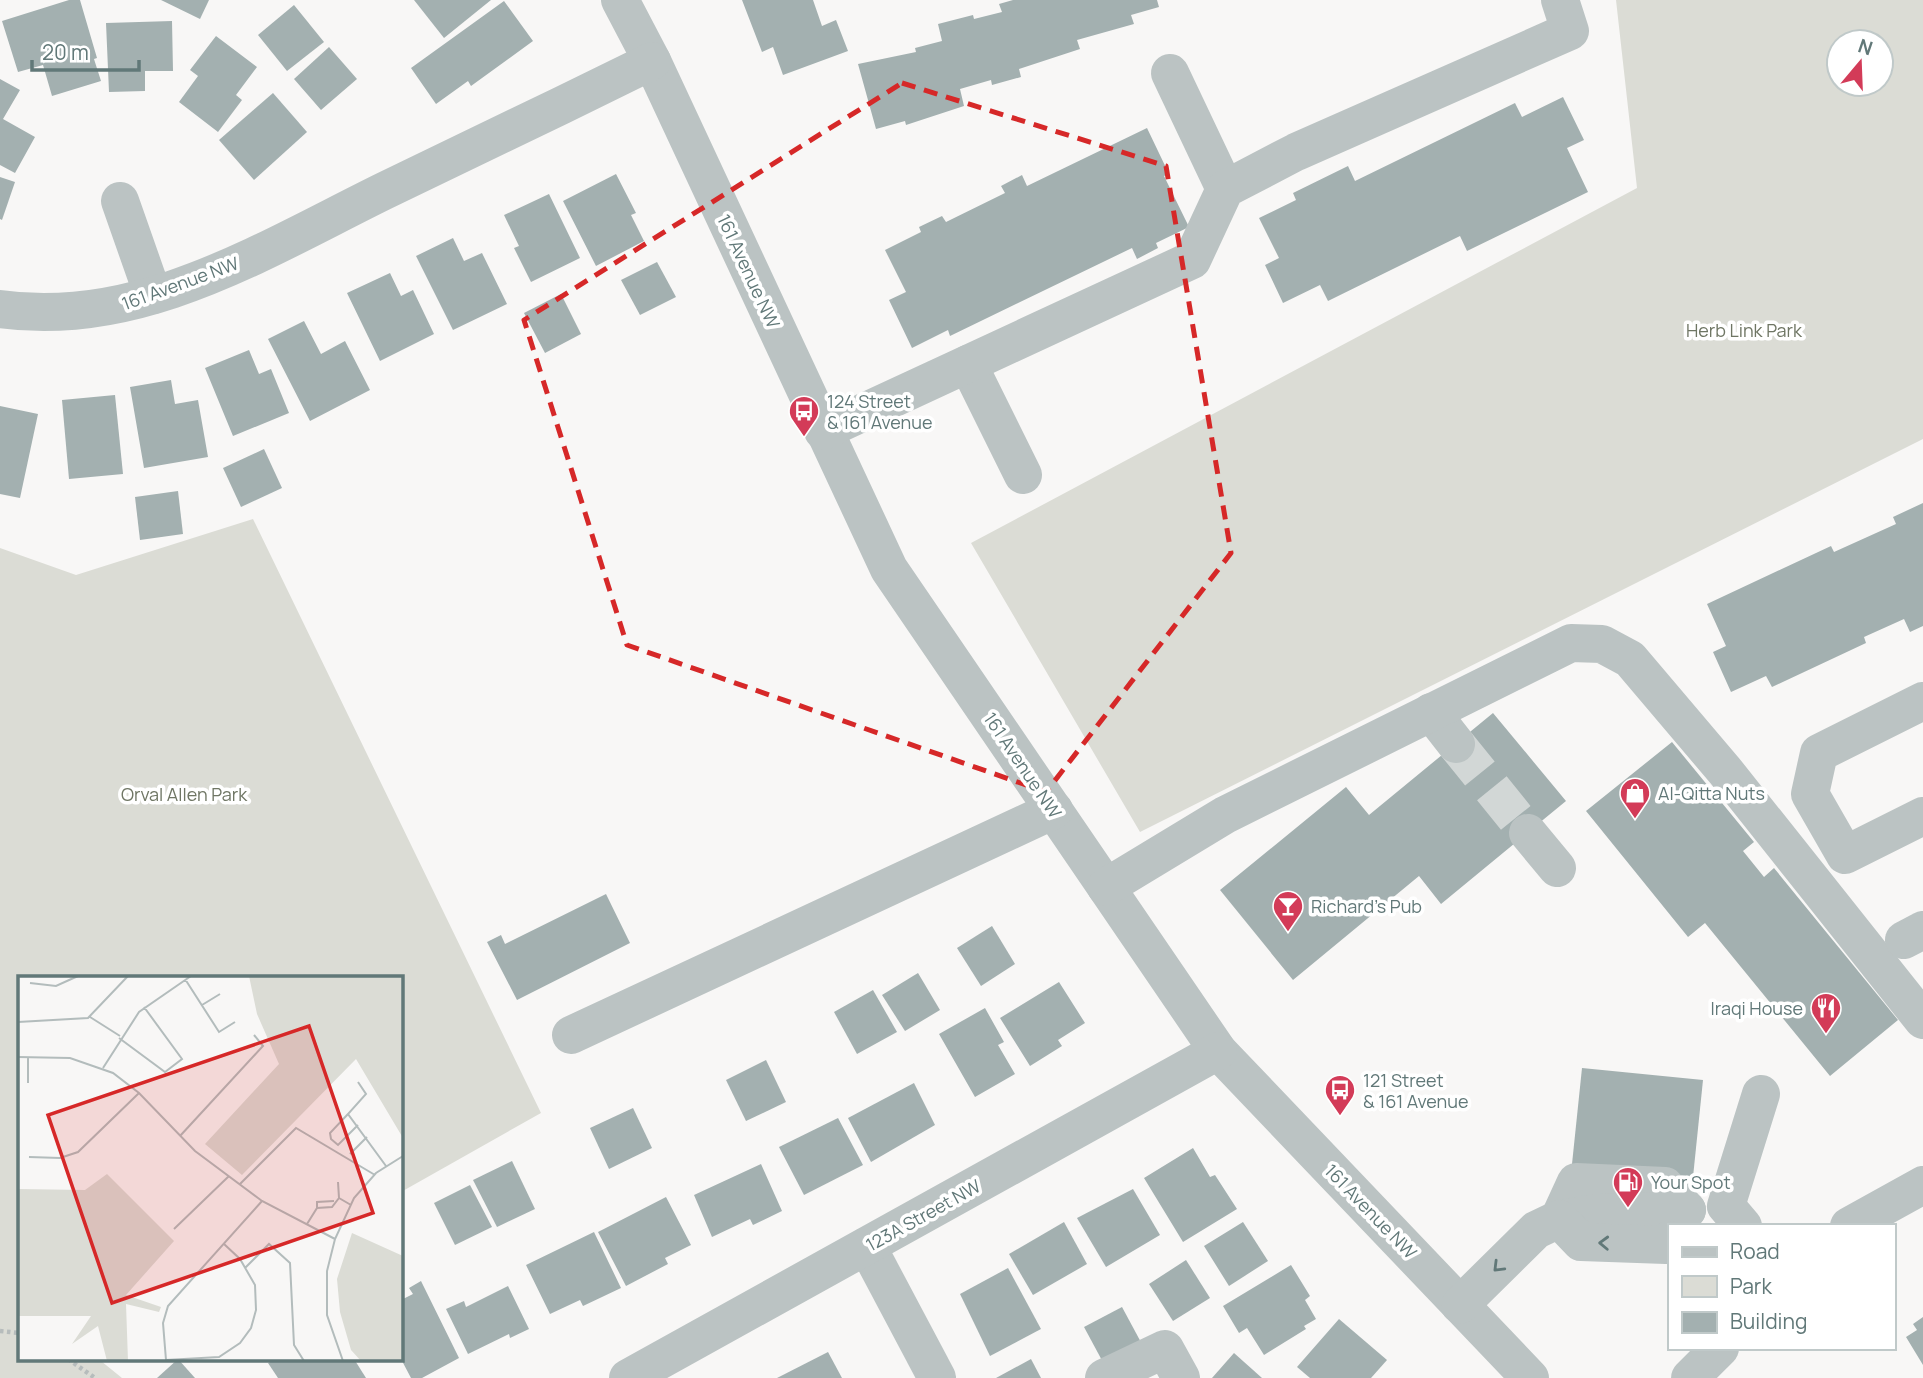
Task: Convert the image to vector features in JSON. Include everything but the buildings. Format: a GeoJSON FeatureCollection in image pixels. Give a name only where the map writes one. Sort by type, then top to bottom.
{"type":"FeatureCollection","features":[{"type":"Feature","properties":{"kind":"street","name":"161 Avenue NW"},"geometry":{"type":"LineString","coordinates":[[620,0],[652,61],[888,569],[1218,1051],[1530,1378]]}},
{"type":"Feature","properties":{"kind":"street"},"geometry":{"type":"LineString","coordinates":[[823,431],[1192,260],[1225,189],[1296,152],[1570,31],[1560,0]]}},
{"type":"Feature","properties":{"kind":"street","name":"161 Avenue NW"},"geometry":{"type":"LineString","coordinates":[[0,309],[73,313],[117,306],[217,272],[652,61]]}},
{"type":"Feature","properties":{"kind":"street"},"geometry":{"type":"LineString","coordinates":[[1170,73],[1225,189]]}},
{"type":"Feature","properties":{"kind":"street"},"geometry":{"type":"LineString","coordinates":[[120,201],[153,295]]}},
{"type":"Feature","properties":{"kind":"street"},"geometry":{"type":"LineString","coordinates":[[968,364],[1023,475]]}},
{"type":"Feature","properties":{"kind":"street"},"geometry":{"type":"LineString","coordinates":[[1106,887],[1225,815],[1571,643],[1602,644],[1630,659],[1725,771],[1923,1020]]}},
{"type":"Feature","properties":{"kind":"street"},"geometry":{"type":"LineString","coordinates":[[1923,701],[1819,753],[1810,794],[1845,855],[1923,816]]}},
{"type":"Feature","properties":{"kind":"street"},"geometry":{"type":"LineString","coordinates":[[1431,712],[1456,744]]}},
{"type":"Feature","properties":{"kind":"street"},"geometry":{"type":"LineString","coordinates":[[571,1035],[1054,810]]}},
{"type":"Feature","properties":{"kind":"street"},"geometry":{"type":"LineString","coordinates":[[1528,833],[1556,868]]}},
{"type":"Feature","properties":{"kind":"street","name":"123A Street NW"},"geometry":{"type":"LineString","coordinates":[[628,1378],[1218,1051]]}},
{"type":"Feature","properties":{"kind":"street"},"geometry":{"type":"LineString","coordinates":[[1684,1224],[1735,1216],[1760,1094]]}},
{"type":"Feature","properties":{"kind":"street"},"geometry":{"type":"LineString","coordinates":[[1853,1224],[1923,1185]]}},
{"type":"Feature","properties":{"kind":"street"},"geometry":{"type":"LineString","coordinates":[[1460,1305],[1536,1230],[1559,1219],[1595,1213],[1671,1224]]}},
{"type":"Feature","properties":{"kind":"street"},"geometry":{"type":"LineString","coordinates":[[867,1246],[937,1378]]}},
{"type":"Feature","properties":{"kind":"street"},"geometry":{"type":"LineString","coordinates":[[1104,1378],[1165,1349],[1181,1378]]}},
{"type":"Feature","properties":{"kind":"street"},"geometry":{"type":"LineString","coordinates":[[1690,1378],[1718,1350]]}},
{"type":"Feature","properties":{"kind":"path"},"geometry":{"type":"LineString","coordinates":[[0,1331],[18,1333]]}},
{"type":"Feature","properties":{"kind":"path"},"geometry":{"type":"LineString","coordinates":[[69,1360],[95,1378]]}},
{"type":"Feature","properties":{"kind":"highlighted area"},"geometry":{"type":"Polygon","coordinates":[[[902,83],[1166,166],[1231,553],[1046,792],[627,645],[524,320],[902,83]]]}},
{"type":"Feature","properties":{"kind":"green space","name":"Herb Link Park"},"geometry":{"type":"Polygon","coordinates":[[[1616,0],[1923,0],[1923,439],[1140,832],[971,543],[1637,188],[1616,0]]]}},
{"type":"Feature","properties":{"kind":"green space","name":"Orval Allen Park"},"geometry":{"type":"Polygon","coordinates":[[[253,519],[541,1113],[402,1191],[402,976],[18,976],[18,1360],[102,1360],[122,1378],[0,1378],[0,548],[76,575],[253,519]]]}},
{"type":"Feature","properties":{"kind":"tunnel"},"geometry":{"type":"LineString","coordinates":[[1456,744],[1528,833]]}},
{"type":"Feature","properties":{"kind":"place","name":"124 Street & 161 Avenue"},"geometry":{"type":"Point","coordinates":[804,438]}},
{"type":"Feature","properties":{"kind":"place","name":"Al-Qitta Nuts"},"geometry":{"type":"Point","coordinates":[1635,820]}},
{"type":"Feature","properties":{"kind":"place","name":"Richard's Pub"},"geometry":{"type":"Point","coordinates":[1288,933]}},
{"type":"Feature","properties":{"kind":"place","name":"Iraqi House"},"geometry":{"type":"Point","coordinates":[1826,1035]}},
{"type":"Feature","properties":{"kind":"place","name":"121 Street & 161 Avenue"},"geometry":{"type":"Point","coordinates":[1340,1117]}},
{"type":"Feature","properties":{"kind":"place","name":"Your Spot"},"geometry":{"type":"Point","coordinates":[1628,1209]}}]}
